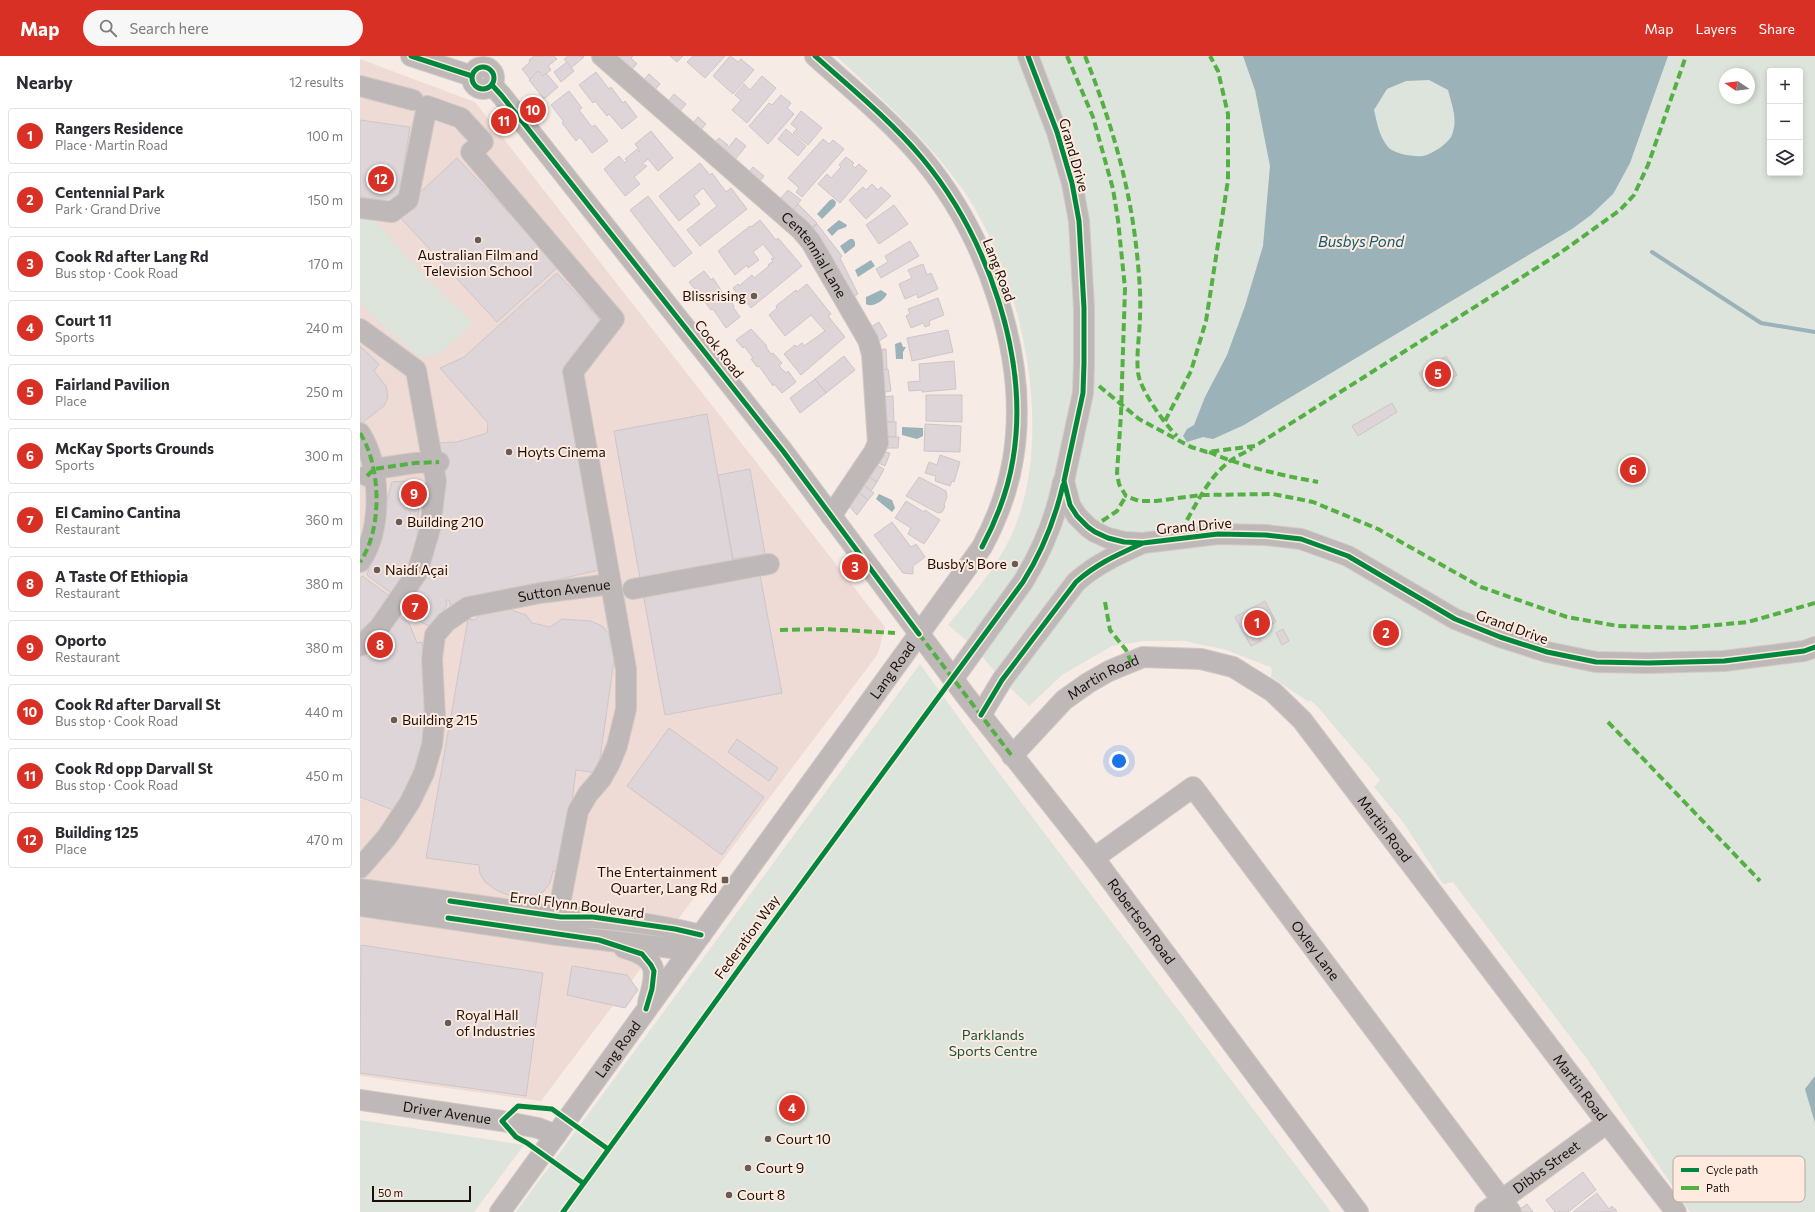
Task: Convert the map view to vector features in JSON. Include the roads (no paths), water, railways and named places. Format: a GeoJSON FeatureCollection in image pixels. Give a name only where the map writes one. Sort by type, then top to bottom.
{"type":"FeatureCollection","features":[{"type":"Feature","properties":{"kind":"street","name":"Cook Road"},"geometry":{"type":"LineString","coordinates":[[412,56],[488,71],[760,420],[919,634]]}},
{"type":"Feature","properties":{"kind":"street","name":"Centennial Lane"},"geometry":{"type":"LineString","coordinates":[[602,56],[801,230],[811,242],[868,340],[872,354],[878,443],[874,452],[831,516]]}},
{"type":"Feature","properties":{"kind":"street","name":"Lang Road"},"geometry":{"type":"LineString","coordinates":[[500,1212],[982,547],[992,529],[1004,497],[1013,459],[1016,434],[1016,405],[1009,342],[1001,310],[981,252],[968,226],[939,180],[923,158],[892,125],[815,56]]}},
{"type":"Feature","properties":{"kind":"street","name":"Grand Drive"},"geometry":{"type":"LineString","coordinates":[[1028,56],[1057,132],[1072,184],[1079,221],[1082,249],[1085,340],[1083,393],[1064,481],[1070,505],[1077,516],[1088,527],[1108,538],[1124,542],[1143,543],[1218,534],[1266,535],[1301,539],[1348,556],[1378,572],[1406,591],[1462,621],[1500,637],[1547,652],[1596,662],[1648,663],[1724,661],[1804,651],[1815,647]]}},
{"type":"Feature","properties":{"kind":"street"},"geometry":{"type":"LineString","coordinates":[[360,86],[413,100]]}},
{"type":"Feature","properties":{"kind":"street"},"geometry":{"type":"LineString","coordinates":[[360,208],[392,212],[408,200],[427,106],[461,118],[483,142],[471,152],[614,319],[573,372],[611,584]]}},
{"type":"Feature","properties":{"kind":"street"},"geometry":{"type":"LineString","coordinates":[[360,329],[416,370],[436,462],[436,481],[430,530],[417,574],[379,628],[360,646]]}},
{"type":"Feature","properties":{"kind":"street"},"geometry":{"type":"LineString","coordinates":[[360,433],[366,442],[366,474],[377,496],[374,525],[364,556],[360,562]]}},
{"type":"Feature","properties":{"kind":"street"},"geometry":{"type":"LineString","coordinates":[[366,474],[415,463],[436,462]]}},
{"type":"Feature","properties":{"kind":"street"},"geometry":{"type":"LineString","coordinates":[[953,678],[1024,582],[1034,565],[1060,500],[1064,481]]}},
{"type":"Feature","properties":{"kind":"street"},"geometry":{"type":"LineString","coordinates":[[981,715],[1002,680],[1076,582],[1106,560],[1143,543]]}},
{"type":"Feature","properties":{"kind":"street"},"geometry":{"type":"LineString","coordinates":[[634,589],[769,564]]}},
{"type":"Feature","properties":{"kind":"street","name":"Sutton Avenue"},"geometry":{"type":"LineString","coordinates":[[360,868],[387,837],[410,802],[424,773],[432,745],[435,716],[432,659],[435,635],[446,622],[468,607],[540,593],[611,584],[626,669],[626,709],[617,746],[610,763],[601,779],[588,794],[578,811],[560,904],[561,917]]}},
{"type":"Feature","properties":{"kind":"street","name":"Robertson Road"},"geometry":{"type":"LineString","coordinates":[[919,634],[1012,756],[1094,858],[1358,1212]]}},
{"type":"Feature","properties":{"kind":"street","name":"Martin Road"},"geometry":{"type":"LineString","coordinates":[[1012,756],[1064,700],[1093,680],[1144,657],[1201,659],[1233,667],[1273,692],[1302,720],[1676,1212]]}},
{"type":"Feature","properties":{"kind":"street","name":"Oxley Lane"},"geometry":{"type":"LineString","coordinates":[[1094,858],[1193,787],[1506,1206]]}},
{"type":"Feature","properties":{"kind":"street","name":"Errol Flynn Boulevard"},"geometry":{"type":"LineString","coordinates":[[360,888],[561,917],[593,917],[675,929],[695,942]]}},
{"type":"Feature","properties":{"kind":"street"},"geometry":{"type":"LineString","coordinates":[[360,906],[599,940],[695,942]]}},
{"type":"Feature","properties":{"kind":"street"},"geometry":{"type":"LineString","coordinates":[[599,940],[642,954],[652,965],[654,978],[646,1009]]}},
{"type":"Feature","properties":{"kind":"street","name":"Driver Avenue"},"geometry":{"type":"LineString","coordinates":[[360,1100],[502,1121],[538,1128],[556,1135]]}},
{"type":"Feature","properties":{"kind":"street","name":"Dibbs Street"},"geometry":{"type":"LineString","coordinates":[[1485,1212],[1506,1206],[1607,1123]]}},
{"type":"Feature","properties":{"kind":"water","name":"Busbys Pond"},"geometry":{"type":"Polygon","coordinates":[[[1243,56],[1668,56],[1630,163],[1613,194],[1591,215],[1572,229],[1244,425],[1213,439],[1203,437],[1187,442],[1183,436],[1187,429],[1194,425],[1205,397],[1227,355],[1245,306],[1263,246],[1270,166],[1255,90],[1243,56]],[[1429,80],[1406,81],[1387,89],[1374,110],[1380,134],[1388,147],[1395,152],[1423,156],[1435,151],[1447,142],[1454,129],[1454,112],[1448,90],[1429,80]]]}},
{"type":"Feature","properties":{"kind":"water"},"geometry":{"type":"Polygon","coordinates":[[[833,199],[836,202],[835,206],[822,219],[817,214],[830,200],[833,199]]]}},
{"type":"Feature","properties":{"kind":"water"},"geometry":{"type":"Polygon","coordinates":[[[839,220],[847,225],[846,227],[838,230],[832,236],[827,230],[839,220]]]}},
{"type":"Feature","properties":{"kind":"water"},"geometry":{"type":"Polygon","coordinates":[[[850,239],[853,239],[855,246],[845,254],[840,246],[850,239]]]}},
{"type":"Feature","properties":{"kind":"water"},"geometry":{"type":"Polygon","coordinates":[[[871,260],[875,266],[858,277],[855,270],[871,260]]]}},
{"type":"Feature","properties":{"kind":"water"},"geometry":{"type":"Polygon","coordinates":[[[881,290],[887,294],[883,299],[878,303],[871,305],[866,304],[866,297],[881,290]]]}},
{"type":"Feature","properties":{"kind":"water"},"geometry":{"type":"Polygon","coordinates":[[[901,342],[903,347],[906,347],[903,352],[903,359],[896,359],[895,344],[901,342]]]}},
{"type":"Feature","properties":{"kind":"water"},"geometry":{"type":"Polygon","coordinates":[[[902,427],[923,428],[923,436],[917,439],[902,435],[902,427]]]}},
{"type":"Feature","properties":{"kind":"water"},"geometry":{"type":"Polygon","coordinates":[[[879,494],[892,500],[895,508],[892,512],[876,499],[879,494]]]}},
{"type":"Feature","properties":{"kind":"water"},"geometry":{"type":"Polygon","coordinates":[[[1815,1076],[1815,1123],[1805,1089],[1815,1076]]]}},
{"type":"Feature","properties":{"kind":"waterway"},"geometry":{"type":"LineString","coordinates":[[1652,252],[1761,323],[1815,332]]}},
{"type":"Feature","properties":{"kind":"place","name":"Cook Rd after Darvall St"},"geometry":{"type":"Point","coordinates":[533,110]}},
{"type":"Feature","properties":{"kind":"place","name":"Cook Rd opp Darvall St"},"geometry":{"type":"Point","coordinates":[504,121]}},
{"type":"Feature","properties":{"kind":"place","name":"Building 125"},"geometry":{"type":"Point","coordinates":[381,179]}},
{"type":"Feature","properties":{"kind":"place","name":"Australian Film and Television School"},"geometry":{"type":"Point","coordinates":[478,240]}},
{"type":"Feature","properties":{"kind":"place","name":"Blissrising"},"geometry":{"type":"Point","coordinates":[754,296]}},
{"type":"Feature","properties":{"kind":"place","name":"Fairland Pavilion"},"geometry":{"type":"Point","coordinates":[1438,374]}},
{"type":"Feature","properties":{"kind":"place","name":"Hoyts Cinema"},"geometry":{"type":"Point","coordinates":[509,452]}},
{"type":"Feature","properties":{"kind":"place","name":"McKay Sports Grounds"},"geometry":{"type":"Point","coordinates":[1633,470]}},
{"type":"Feature","properties":{"kind":"place","name":"Oporto"},"geometry":{"type":"Point","coordinates":[414,494]}},
{"type":"Feature","properties":{"kind":"place","name":"Building 210"},"geometry":{"type":"Point","coordinates":[399,522]}},
{"type":"Feature","properties":{"kind":"place","name":"Busby’s Bore"},"geometry":{"type":"Point","coordinates":[1015,564]}},
{"type":"Feature","properties":{"kind":"place","name":"Cook Rd after Lang Rd"},"geometry":{"type":"Point","coordinates":[855,567]}},
{"type":"Feature","properties":{"kind":"place","name":"Naidí Açai"},"geometry":{"type":"Point","coordinates":[377,570]}},
{"type":"Feature","properties":{"kind":"place","name":"El Camino Cantina"},"geometry":{"type":"Point","coordinates":[415,607]}},
{"type":"Feature","properties":{"kind":"place","name":"Rangers Residence"},"geometry":{"type":"Point","coordinates":[1257,623]}},
{"type":"Feature","properties":{"kind":"place","name":"Centennial Park"},"geometry":{"type":"Point","coordinates":[1386,633]}},
{"type":"Feature","properties":{"kind":"place","name":"A Taste Of Ethiopia"},"geometry":{"type":"Point","coordinates":[380,645]}},
{"type":"Feature","properties":{"kind":"place","name":"Building 215"},"geometry":{"type":"Point","coordinates":[394,720]}},
{"type":"Feature","properties":{"kind":"place","name":"The Entertainment Quarter, Lang Rd"},"geometry":{"type":"Point","coordinates":[725,880]}},
{"type":"Feature","properties":{"kind":"place","name":"Royal Hall of Industries"},"geometry":{"type":"Point","coordinates":[448,1023]}},
{"type":"Feature","properties":{"kind":"place","name":"Court 11"},"geometry":{"type":"Point","coordinates":[792,1108]}},
{"type":"Feature","properties":{"kind":"place","name":"Court 10"},"geometry":{"type":"Point","coordinates":[768,1139]}},
{"type":"Feature","properties":{"kind":"place","name":"Court 9"},"geometry":{"type":"Point","coordinates":[748,1168]}},
{"type":"Feature","properties":{"kind":"place","name":"Court 8"},"geometry":{"type":"Point","coordinates":[729,1195]}},
{"type":"Feature","properties":{"kind":"park label","name":"Parklands Sports Centre"},"geometry":{"type":"Point","coordinates":[993,1044]}}]}
